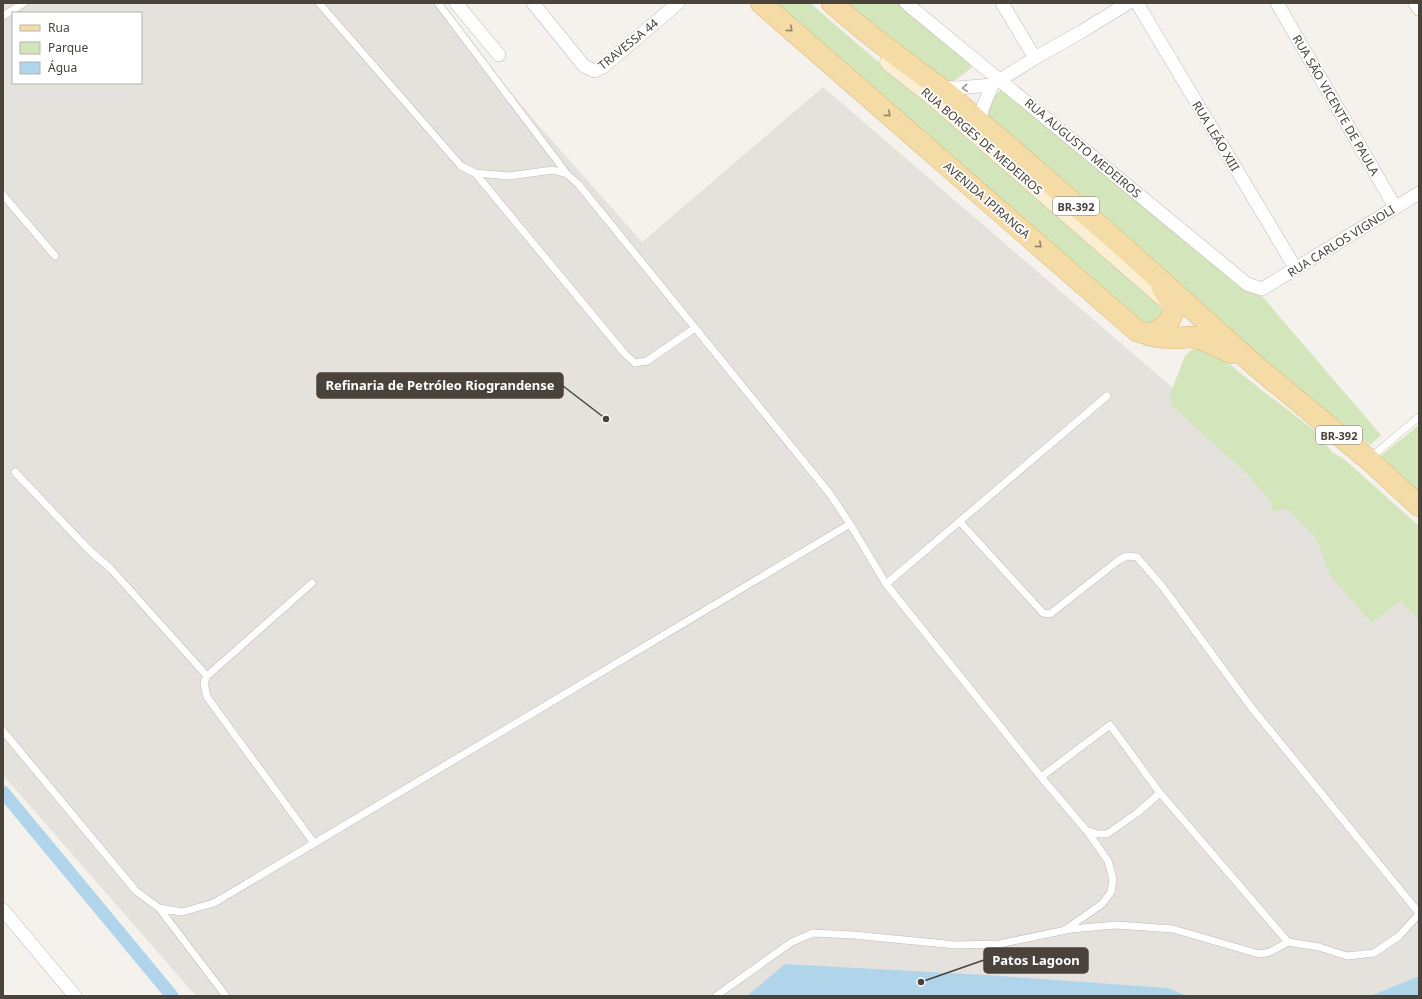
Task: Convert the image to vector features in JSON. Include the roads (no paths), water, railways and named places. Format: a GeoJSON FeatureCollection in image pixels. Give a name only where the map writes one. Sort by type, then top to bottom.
{"type":"FeatureCollection","features":[{"type":"Feature","properties":{"kind":"main road","name":"AVENIDA IPIRANGA"},"geometry":{"type":"LineString","coordinates":[[761,3],[1137,331],[1165,338],[1193,337],[1233,353]]}},
{"type":"Feature","properties":{"kind":"main road","name":"RUA BORGES DE MEDEIROS"},"geometry":{"type":"LineString","coordinates":[[820,3],[860,38],[937,100],[1174,307],[1233,353],[1257,367]]}},
{"type":"Feature","properties":{"kind":"main road"},"geometry":{"type":"LineString","coordinates":[[832,3],[890,51]]}},
{"type":"Feature","properties":{"kind":"main road","name":"RUA BORGES DE MEDEIROS"},"geometry":{"type":"LineString","coordinates":[[841,3],[890,51],[947,94],[999,138],[1257,367],[1368,459],[1419,506]]}},
{"type":"Feature","properties":{"kind":"main road"},"geometry":{"type":"LineString","coordinates":[[983,125],[999,145],[1050,192],[1162,287],[1174,307],[1172,317],[1167,324],[1149,335]]}},
{"type":"Feature","properties":{"kind":"street"},"geometry":{"type":"LineString","coordinates":[[456,3],[499,55]]}},
{"type":"Feature","properties":{"kind":"street","name":"TRAVESSA 44"},"geometry":{"type":"LineString","coordinates":[[533,3],[584,66],[594,71],[603,67],[678,3]]}},
{"type":"Feature","properties":{"kind":"street","name":"RUA AUGUSTO MEDEIROS"},"geometry":{"type":"LineString","coordinates":[[906,3],[996,82],[1247,284],[1262,289]]}},
{"type":"Feature","properties":{"kind":"street"},"geometry":{"type":"LineString","coordinates":[[1002,3],[1035,58]]}},
{"type":"Feature","properties":{"kind":"street"},"geometry":{"type":"LineString","coordinates":[[938,87],[957,88],[996,82],[1128,3]]}},
{"type":"Feature","properties":{"kind":"street","name":"RUA LEÃO XIII"},"geometry":{"type":"LineString","coordinates":[[1137,3],[1296,269]]}},
{"type":"Feature","properties":{"kind":"street","name":"RUA SÃO VICENTE DE PAULA"},"geometry":{"type":"LineString","coordinates":[[1278,3],[1395,207]]}},
{"type":"Feature","properties":{"kind":"street"},"geometry":{"type":"LineString","coordinates":[[1415,3],[1419,9]]}},
{"type":"Feature","properties":{"kind":"street"},"geometry":{"type":"LineString","coordinates":[[983,125],[983,107],[996,82]]}},
{"type":"Feature","properties":{"kind":"street","name":"RUA CARLOS VIGNOLI"},"geometry":{"type":"LineString","coordinates":[[1262,289],[1419,193]]}},
{"type":"Feature","properties":{"kind":"street"},"geometry":{"type":"LineString","coordinates":[[3,910],[75,996]]}},
{"type":"Feature","properties":{"kind":"lane"},"geometry":{"type":"LineString","coordinates":[[3,16],[24,3]]}},
{"type":"Feature","properties":{"kind":"lane"},"geometry":{"type":"LineString","coordinates":[[319,3],[461,166],[475,173],[509,176],[553,170],[567,174]]}},
{"type":"Feature","properties":{"kind":"lane"},"geometry":{"type":"LineString","coordinates":[[438,3],[567,174],[579,185],[830,494],[886,584],[1041,777],[1086,830],[1108,861],[1113,878],[1111,892],[1102,904],[1065,930]]}},
{"type":"Feature","properties":{"kind":"lane"},"geometry":{"type":"LineString","coordinates":[[475,173],[625,354],[635,363],[647,361],[695,328]]}},
{"type":"Feature","properties":{"kind":"lane"},"geometry":{"type":"LineString","coordinates":[[3,195],[55,256]]}},
{"type":"Feature","properties":{"kind":"lane"},"geometry":{"type":"LineString","coordinates":[[886,584],[1107,396]]}},
{"type":"Feature","properties":{"kind":"lane"},"geometry":{"type":"LineString","coordinates":[[1368,459],[1419,417]]}},
{"type":"Feature","properties":{"kind":"lane"},"geometry":{"type":"LineString","coordinates":[[15,472],[89,550],[116,574],[207,676]]}},
{"type":"Feature","properties":{"kind":"lane"},"geometry":{"type":"LineString","coordinates":[[716,996],[792,942],[813,933],[853,935],[956,945],[999,944],[1065,930],[1116,925],[1173,929],[1259,954],[1270,952],[1288,942],[1319,947],[1347,956],[1374,953],[1400,936],[1419,913],[1251,707],[1162,586],[1137,557],[1127,556],[1119,560],[1050,614],[1043,613],[960,522]]}},
{"type":"Feature","properties":{"kind":"lane"},"geometry":{"type":"LineString","coordinates":[[159,908],[182,912],[214,903],[850,524]]}},
{"type":"Feature","properties":{"kind":"lane"},"geometry":{"type":"LineString","coordinates":[[312,583],[207,676],[204,684],[207,697],[314,843]]}},
{"type":"Feature","properties":{"kind":"lane"},"geometry":{"type":"LineString","coordinates":[[1041,777],[1110,725],[1160,793],[1288,942]]}},
{"type":"Feature","properties":{"kind":"lane"},"geometry":{"type":"LineString","coordinates":[[3,731],[136,891],[159,908],[226,996]]}},
{"type":"Feature","properties":{"kind":"lane"},"geometry":{"type":"LineString","coordinates":[[1086,830],[1097,834],[1107,834],[1137,813],[1160,793]]}},
{"type":"Feature","properties":{"kind":"water"},"geometry":{"type":"Polygon","coordinates":[[[785,964],[985,975],[1168,988],[1188,996],[747,996],[785,964]]]}},
{"type":"Feature","properties":{"kind":"water"},"geometry":{"type":"Polygon","coordinates":[[[1419,976],[1419,996],[1370,996],[1419,976]]]}},
{"type":"Feature","properties":{"kind":"waterway"},"geometry":{"type":"LineString","coordinates":[[3,792],[172,996]]}},
{"type":"Feature","properties":{"kind":"place","name":"Refinaria de Petróleo Riograndense"},"geometry":{"type":"Point","coordinates":[606,419]}},
{"type":"Feature","properties":{"kind":"place","name":"Patos Lagoon"},"geometry":{"type":"Point","coordinates":[921,982]}}]}
